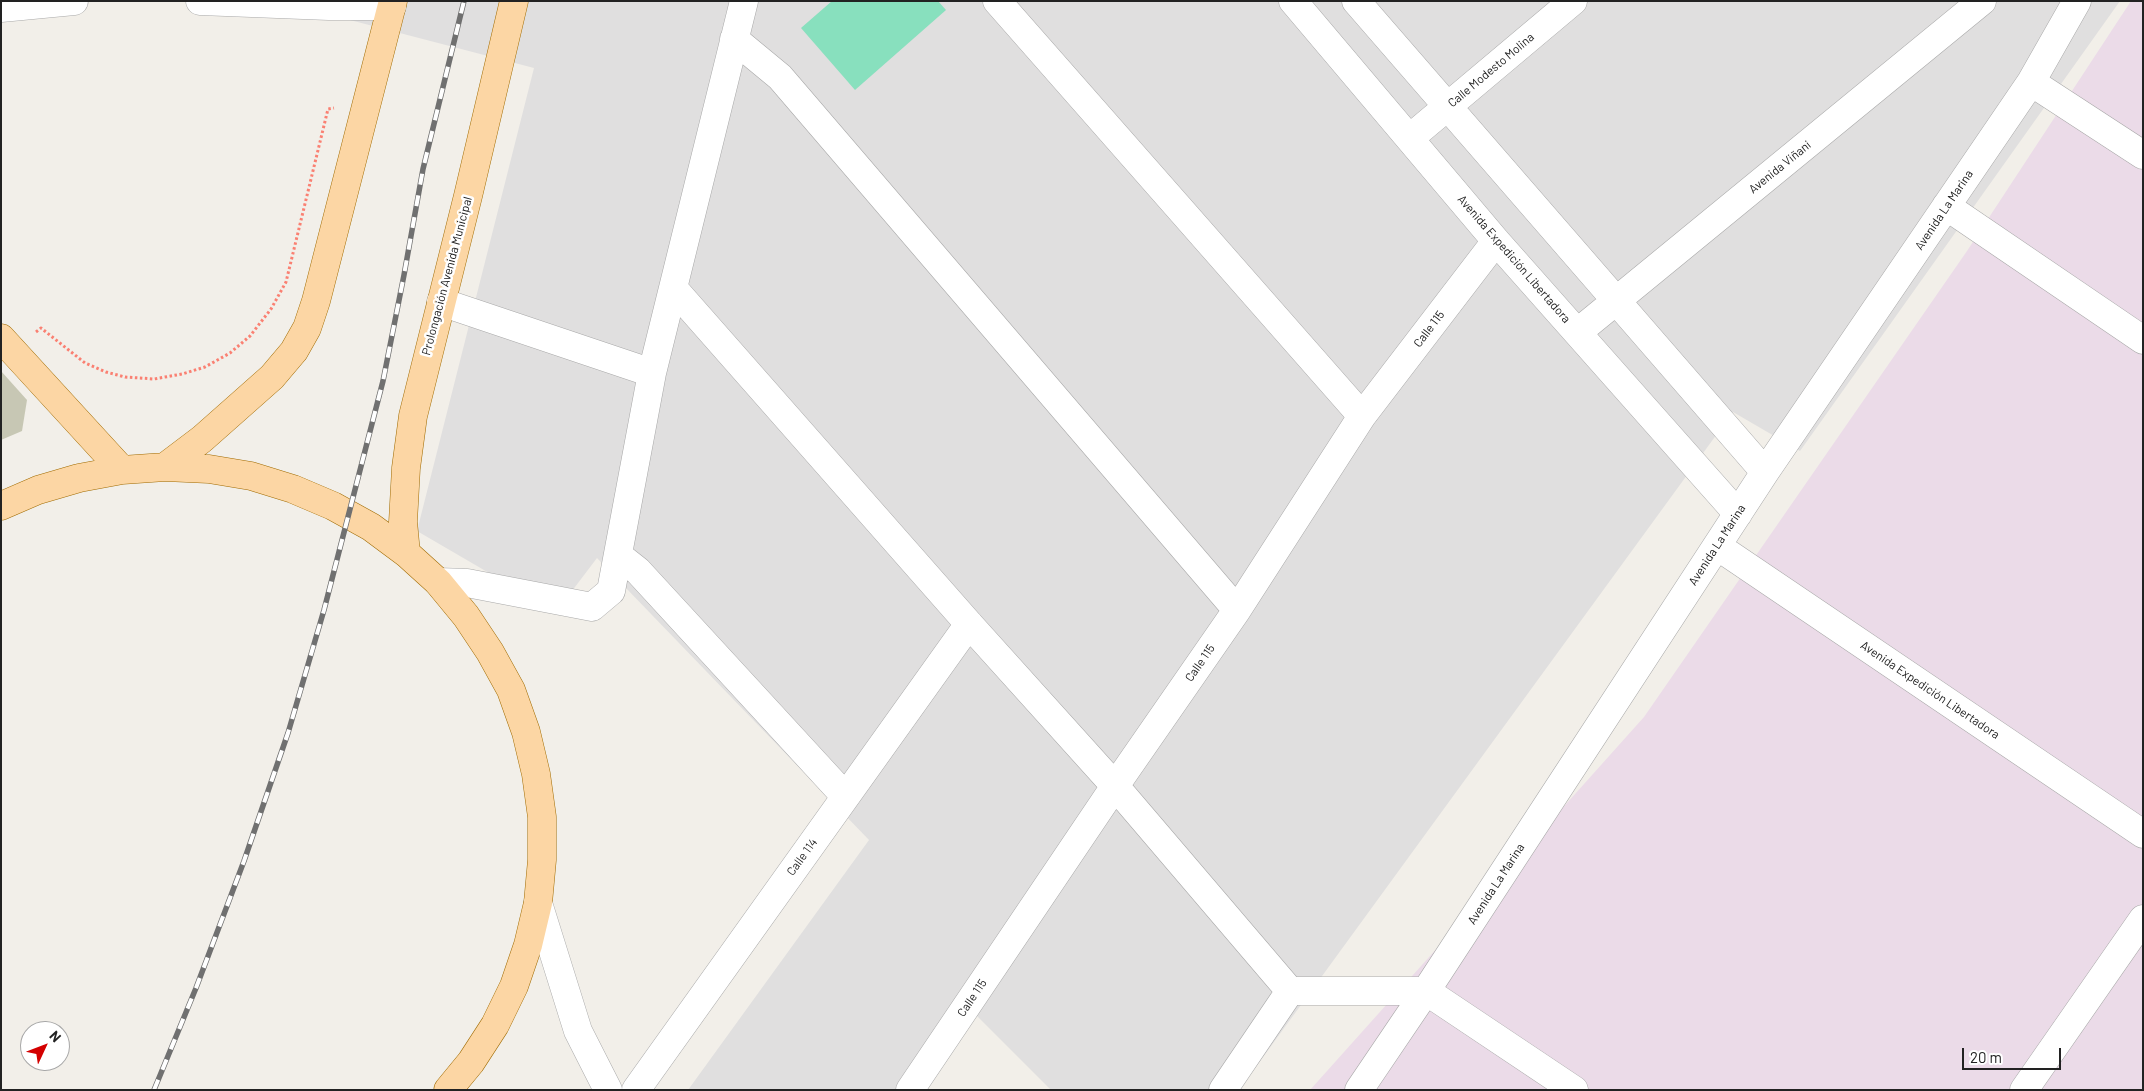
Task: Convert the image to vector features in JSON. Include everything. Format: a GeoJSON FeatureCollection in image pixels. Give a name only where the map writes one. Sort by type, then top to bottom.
{"type":"FeatureCollection","features":[{"type":"Feature","properties":{"kind":"main road","name":"Prolongación Avenida Municipal"},"geometry":{"type":"LineString","coordinates":[[406,553],[403,522],[406,468],[413,416],[514,1]]}},
{"type":"Feature","properties":{"kind":"main road"},"geometry":{"type":"LineString","coordinates":[[166,467],[202,439],[272,378],[294,351],[307,328],[316,301],[392,4]]}},
{"type":"Feature","properties":{"kind":"main road"},"geometry":{"type":"LineString","coordinates":[[1,338],[122,470]]}},
{"type":"Feature","properties":{"kind":"main road"},"geometry":{"type":"LineString","coordinates":[[1,506],[46,488],[80,478],[122,470],[166,467],[252,476],[293,489],[349,514],[406,553],[438,582],[466,616],[490,652],[510,690],[526,732],[536,774],[542,817],[542,860],[538,903],[528,945],[514,986],[495,1025],[471,1062],[448,1090]]}},
{"type":"Feature","properties":{"kind":"street"},"geometry":{"type":"LineString","coordinates":[[1,8],[74,1]]}},
{"type":"Feature","properties":{"kind":"street"},"geometry":{"type":"LineString","coordinates":[[200,1],[329,6],[392,4]]}},
{"type":"Feature","properties":{"kind":"street"},"geometry":{"type":"LineString","coordinates":[[438,582],[467,583],[592,606],[611,591],[652,373],[744,1]]}},
{"type":"Feature","properties":{"kind":"street"},"geometry":{"type":"LineString","coordinates":[[997,1],[1362,416]]}},
{"type":"Feature","properties":{"kind":"street","name":"Avenida Expedición Libertadora"},"geometry":{"type":"LineString","coordinates":[[1293,1],[1496,241],[1738,514]]}},
{"type":"Feature","properties":{"kind":"street"},"geometry":{"type":"LineString","coordinates":[[1356,1],[1765,472]]}},
{"type":"Feature","properties":{"kind":"street","name":"Calle Modesto Molina"},"geometry":{"type":"LineString","coordinates":[[1410,138],[1573,1]]}},
{"type":"Feature","properties":{"kind":"street","name":"Avenida Viñani"},"geometry":{"type":"LineString","coordinates":[[1578,332],[1982,1]]}},
{"type":"Feature","properties":{"kind":"street","name":"Avenida La Marina"},"geometry":{"type":"LineString","coordinates":[[1359,1090],[1426,991],[1765,472],[2031,82],[2077,1]]}},
{"type":"Feature","properties":{"kind":"street"},"geometry":{"type":"LineString","coordinates":[[734,39],[780,77],[1237,610]]}},
{"type":"Feature","properties":{"kind":"street"},"geometry":{"type":"LineString","coordinates":[[2031,82],[2143,155]]}},
{"type":"Feature","properties":{"kind":"street"},"geometry":{"type":"LineString","coordinates":[[1946,206],[2143,340]]}},
{"type":"Feature","properties":{"kind":"street","name":"Calle 115"},"geometry":{"type":"LineString","coordinates":[[910,1090],[1115,786],[1237,610],[1362,416],[1496,241]]}},
{"type":"Feature","properties":{"kind":"street"},"geometry":{"type":"LineString","coordinates":[[674,289],[969,624],[1115,786],[1290,991],[1426,991],[1574,1090]]}},
{"type":"Feature","properties":{"kind":"street"},"geometry":{"type":"LineString","coordinates":[[441,302],[652,373]]}},
{"type":"Feature","properties":{"kind":"street","name":"Avenida Expedición Libertadora"},"geometry":{"type":"LineString","coordinates":[[1717,546],[2143,834]]}},
{"type":"Feature","properties":{"kind":"street"},"geometry":{"type":"LineString","coordinates":[[619,556],[638,571],[845,796]]}},
{"type":"Feature","properties":{"kind":"street","name":"Calle 114"},"geometry":{"type":"LineString","coordinates":[[636,1090],[969,624]]}},
{"type":"Feature","properties":{"kind":"street"},"geometry":{"type":"LineString","coordinates":[[538,903],[578,1031],[608,1090]]}},
{"type":"Feature","properties":{"kind":"street"},"geometry":{"type":"LineString","coordinates":[[2024,1090],[2143,919]]}},
{"type":"Feature","properties":{"kind":"street"},"geometry":{"type":"LineString","coordinates":[[1223,1090],[1290,991]]}},
{"type":"Feature","properties":{"kind":"path"},"geometry":{"type":"LineString","coordinates":[[41,328],[85,363],[106,372],[125,377],[154,379],[182,374],[205,367],[230,353],[250,336],[271,309],[286,282],[328,109],[367,102]]}},
{"type":"Feature","properties":{"kind":"shaded area"},"geometry":{"type":"Polygon","coordinates":[[[277,1],[2120,1],[1800,451],[1733,412],[1239,1090],[1051,1090],[965,1004],[906,1090],[688,1090],[869,840],[597,558],[556,612],[417,531],[534,68],[277,1]]]}},
{"type":"Feature","properties":{"kind":"shaded area"},"geometry":{"type":"Polygon","coordinates":[[[2131,1],[2143,1],[2143,1090],[1310,1090],[1644,717],[1967,251],[2131,1]]]}},
{"type":"Feature","properties":{"kind":"shaded area"},"geometry":{"type":"Polygon","coordinates":[[[1,371],[27,400],[22,431],[1,440],[1,371]]]}},
{"type":"Feature","properties":{"kind":"green space"},"geometry":{"type":"Polygon","coordinates":[[[832,1],[938,1],[946,10],[855,90],[801,28],[832,1]]]}},
{"type":"Feature","properties":{"kind":"railway"},"geometry":{"type":"LineString","coordinates":[[154,1090],[196,988],[244,861],[288,733],[324,610],[383,381],[423,169],[464,1]]}}]}
